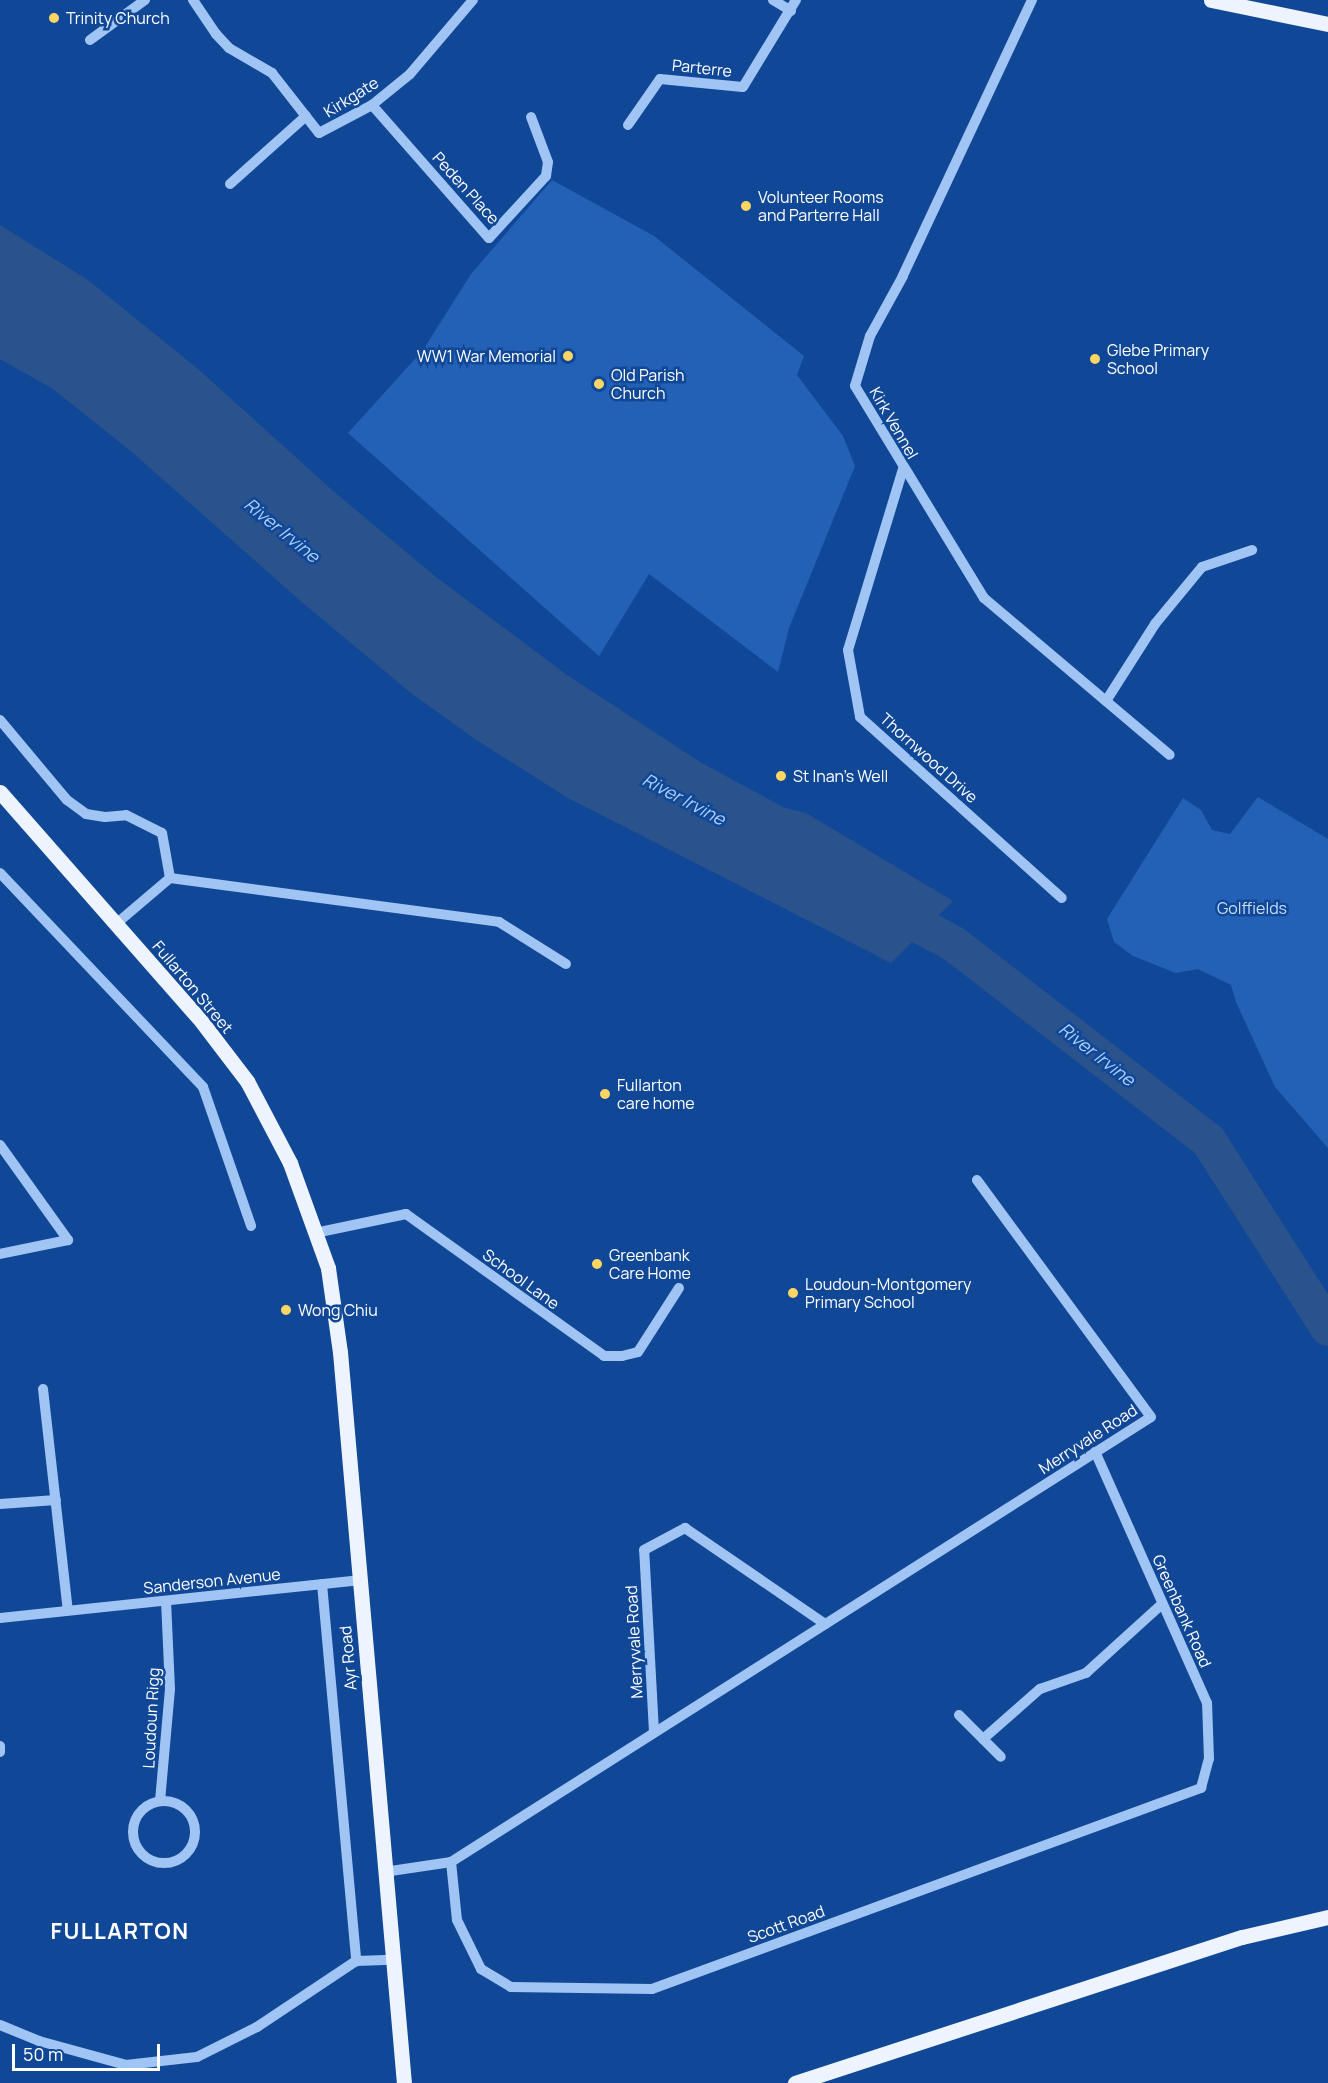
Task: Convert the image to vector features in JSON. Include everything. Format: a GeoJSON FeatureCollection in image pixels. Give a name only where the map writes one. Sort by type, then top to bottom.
{"type":"FeatureCollection","features":[{"type":"Feature","properties":{"kind":"main road"},"geometry":{"type":"LineString","coordinates":[[1211,0],[1328,24]]}},
{"type":"Feature","properties":{"kind":"main road","name":"Fullarton Street"},"geometry":{"type":"LineString","coordinates":[[0,792],[198,1017],[247,1080],[290,1162],[315,1233]]}},
{"type":"Feature","properties":{"kind":"main road","name":"Ayr Road"},"geometry":{"type":"LineString","coordinates":[[315,1233],[328,1268],[340,1352],[404,2083]]}},
{"type":"Feature","properties":{"kind":"main road"},"geometry":{"type":"LineString","coordinates":[[795,2083],[1242,1937],[1328,1917]]}},
{"type":"Feature","properties":{"kind":"street"},"geometry":{"type":"LineString","coordinates":[[90,40],[145,0]]}},
{"type":"Feature","properties":{"kind":"street","name":"Kirkgate"},"geometry":{"type":"LineString","coordinates":[[193,0],[216,34],[229,48],[272,73],[320,133],[372,105],[410,74],[474,0]]}},
{"type":"Feature","properties":{"kind":"street","name":"Parterre"},"geometry":{"type":"LineString","coordinates":[[628,125],[660,79],[743,87],[793,5],[772,0]]}},
{"type":"Feature","properties":{"kind":"street","name":"Kirk Vennel"},"geometry":{"type":"LineString","coordinates":[[1032,0],[903,276],[870,336],[855,386],[903,469],[984,598],[1170,755]]}},
{"type":"Feature","properties":{"kind":"street","name":"Peden Place"},"geometry":{"type":"LineString","coordinates":[[372,105],[489,238],[546,176],[548,162],[531,117]]}},
{"type":"Feature","properties":{"kind":"street"},"geometry":{"type":"LineString","coordinates":[[230,184],[306,116]]}},
{"type":"Feature","properties":{"kind":"street","name":"Thornwood Drive"},"geometry":{"type":"LineString","coordinates":[[903,469],[848,650],[860,717],[1062,898]]}},
{"type":"Feature","properties":{"kind":"street"},"geometry":{"type":"LineString","coordinates":[[1106,701],[1155,624],[1202,567],[1252,550]]}},
{"type":"Feature","properties":{"kind":"street"},"geometry":{"type":"LineString","coordinates":[[0,720],[67,800],[86,814],[105,818],[126,815],[162,833],[170,878]]}},
{"type":"Feature","properties":{"kind":"street"},"geometry":{"type":"LineString","coordinates":[[0,873],[202,1087],[251,1226]]}},
{"type":"Feature","properties":{"kind":"street"},"geometry":{"type":"LineString","coordinates":[[116,924],[170,878],[499,922],[566,964]]}},
{"type":"Feature","properties":{"kind":"street"},"geometry":{"type":"LineString","coordinates":[[0,1145],[68,1240],[0,1254]]}},
{"type":"Feature","properties":{"kind":"street","name":"Merryvale Road"},"geometry":{"type":"LineString","coordinates":[[384,1872],[451,1862],[1151,1417],[977,1180]]}},
{"type":"Feature","properties":{"kind":"street","name":"School Lane"},"geometry":{"type":"LineString","coordinates":[[315,1233],[406,1214],[604,1356],[622,1356],[638,1352],[679,1288]]}},
{"type":"Feature","properties":{"kind":"street"},"geometry":{"type":"LineString","coordinates":[[43,1389],[68,1611]]}},
{"type":"Feature","properties":{"kind":"street","name":"Greenbank Road"},"geometry":{"type":"LineString","coordinates":[[1095,1452],[1207,1703],[1209,1759],[1201,1788]]}},
{"type":"Feature","properties":{"kind":"street"},"geometry":{"type":"LineString","coordinates":[[0,1504],[56,1500]]}},
{"type":"Feature","properties":{"kind":"street","name":"Merryvale Road"},"geometry":{"type":"LineString","coordinates":[[654,1732],[644,1550],[685,1528],[825,1624]]}},
{"type":"Feature","properties":{"kind":"street","name":"Sanderson Avenue"},"geometry":{"type":"LineString","coordinates":[[0,1618],[359,1580]]}},
{"type":"Feature","properties":{"kind":"street","name":"Ayr Road"},"geometry":{"type":"LineString","coordinates":[[322,1584],[356,1961]]}},
{"type":"Feature","properties":{"kind":"street","name":"Loudoun Rigg"},"geometry":{"type":"LineString","coordinates":[[160,1801],[170,1689],[166,1601]]}},
{"type":"Feature","properties":{"kind":"street"},"geometry":{"type":"LineString","coordinates":[[983,1739],[1040,1689],[1086,1673],[1162,1604]]}},
{"type":"Feature","properties":{"kind":"street"},"geometry":{"type":"LineString","coordinates":[[959,1715],[1001,1757]]}},
{"type":"Feature","properties":{"kind":"street"},"geometry":{"type":"LineString","coordinates":[[0,1746],[0,1752]]}},
{"type":"Feature","properties":{"kind":"street","name":"Scott Road"},"geometry":{"type":"LineString","coordinates":[[451,1862],[457,1920],[481,1969],[511,1987],[652,1989],[1201,1788]]}},
{"type":"Feature","properties":{"kind":"street"},"geometry":{"type":"LineString","coordinates":[[160,1801],[171,1801],[188,1811],[193,1821],[195,1834],[192,1844],[183,1856],[166,1863],[146,1857],[134,1839],[134,1824],[138,1814],[149,1804],[160,1801]]}},
{"type":"Feature","properties":{"kind":"street"},"geometry":{"type":"LineString","coordinates":[[0,2025],[39,2041],[126,2065],[196,2057],[257,2027],[356,1961],[392,1960]]}},
{"type":"Feature","properties":{"kind":"green space"},"geometry":{"type":"Polygon","coordinates":[[[552,180],[654,236],[804,356],[797,375],[843,436],[855,466],[789,628],[778,672],[649,574],[599,656],[348,433],[423,350],[471,274],[552,180]]]}},
{"type":"Feature","properties":{"kind":"green space","name":"Golffields"},"geometry":{"type":"Polygon","coordinates":[[[1258,797],[1328,839],[1328,1148],[1275,1087],[1236,1002],[1231,985],[1198,969],[1176,973],[1133,956],[1114,942],[1107,919],[1183,798],[1201,810],[1212,830],[1230,834],[1258,797]]]}},
{"type":"Feature","properties":{"kind":"water"},"geometry":{"type":"Polygon","coordinates":[[[0,225],[88,280],[198,369],[332,490],[436,577],[567,675],[700,762],[785,808],[806,813],[953,901],[891,963],[568,798],[475,739],[411,693],[304,604],[132,452],[53,389],[0,359],[0,225]]]}},
{"type":"Feature","properties":{"kind":"waterway","name":"River Irvine"},"geometry":{"type":"LineString","coordinates":[[881,905],[954,944],[1208,1140],[1328,1328]]}},
{"type":"Feature","properties":{"kind":"place","name":"Trinity Church"},"geometry":{"type":"Point","coordinates":[54,18]}},
{"type":"Feature","properties":{"kind":"place","name":"Volunteer Rooms and Parterre Hall"},"geometry":{"type":"Point","coordinates":[746,206]}},
{"type":"Feature","properties":{"kind":"place","name":"WW1 War Memorial"},"geometry":{"type":"Point","coordinates":[568,356]}},
{"type":"Feature","properties":{"kind":"place","name":"Glebe Primary School"},"geometry":{"type":"Point","coordinates":[1095,359]}},
{"type":"Feature","properties":{"kind":"place","name":"Old Parish Church"},"geometry":{"type":"Point","coordinates":[599,384]}},
{"type":"Feature","properties":{"kind":"place","name":"St Inan's Well"},"geometry":{"type":"Point","coordinates":[781,776]}},
{"type":"Feature","properties":{"kind":"place","name":"Fullarton care home"},"geometry":{"type":"Point","coordinates":[605,1094]}},
{"type":"Feature","properties":{"kind":"place","name":"Greenbank Care Home"},"geometry":{"type":"Point","coordinates":[597,1264]}},
{"type":"Feature","properties":{"kind":"place","name":"Loudoun-Montgomery Primary School"},"geometry":{"type":"Point","coordinates":[793,1293]}},
{"type":"Feature","properties":{"kind":"place","name":"Wong Chiu"},"geometry":{"type":"Point","coordinates":[286,1310]}},
{"type":"Feature","properties":{"kind":"district","name":"FULLARTON"},"geometry":{"type":"Point","coordinates":[120,1932]}}]}
